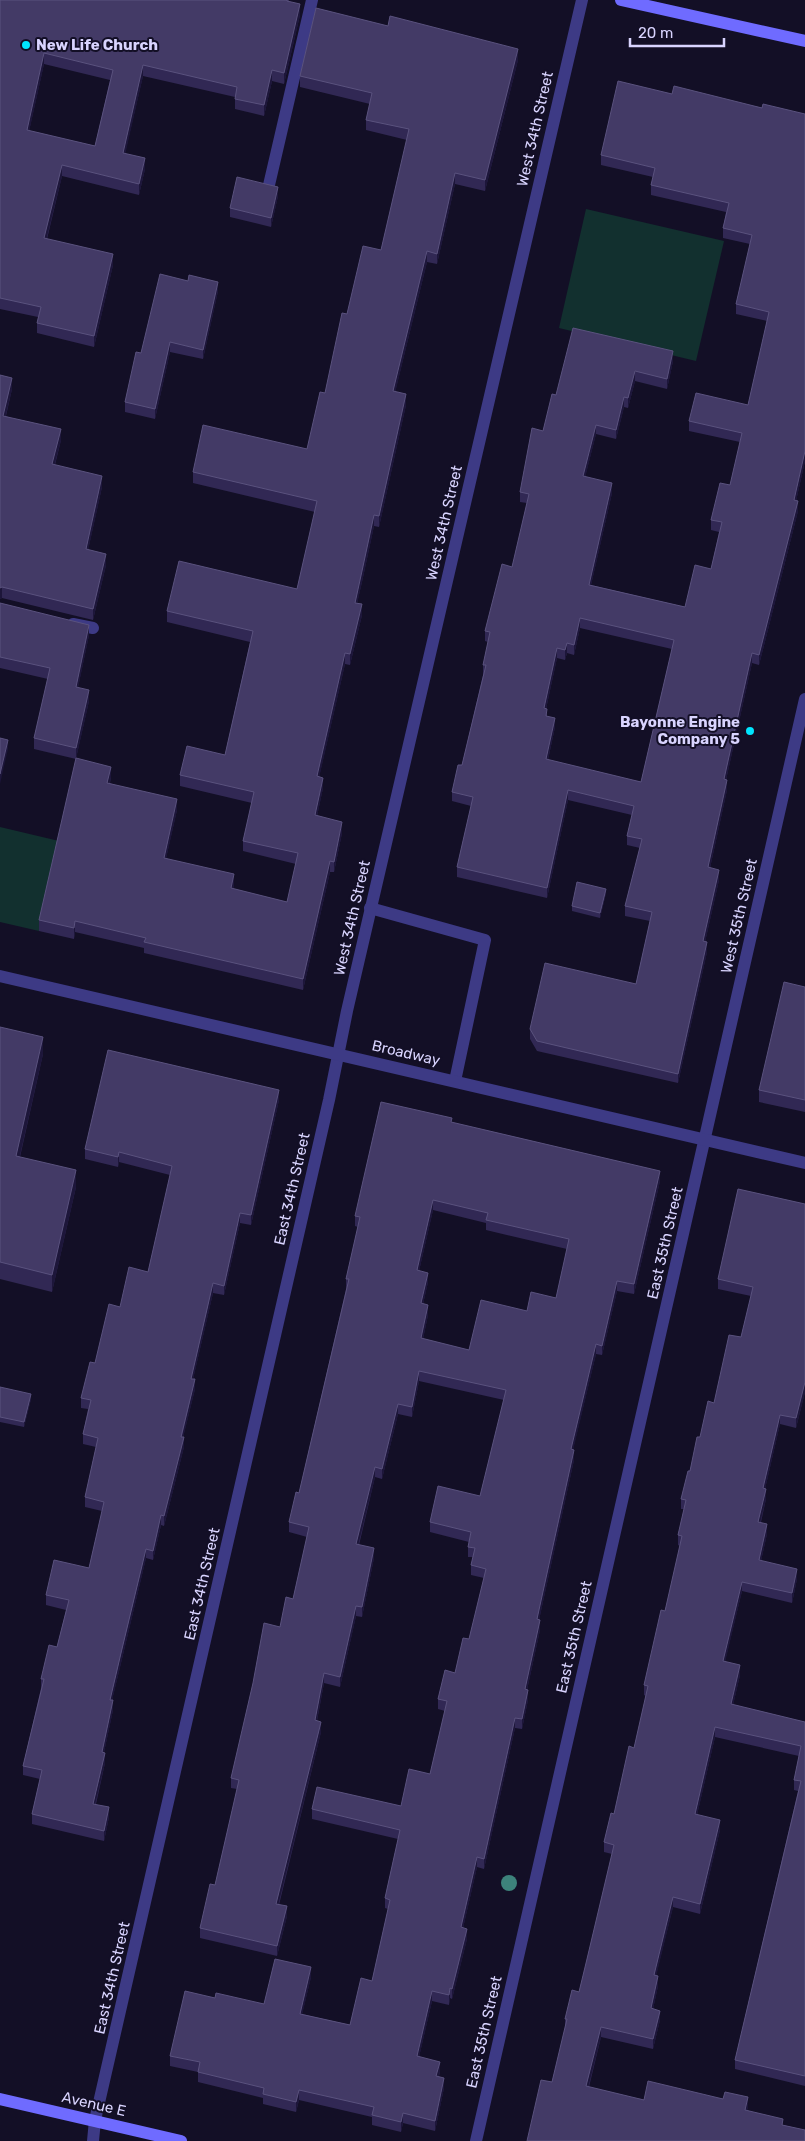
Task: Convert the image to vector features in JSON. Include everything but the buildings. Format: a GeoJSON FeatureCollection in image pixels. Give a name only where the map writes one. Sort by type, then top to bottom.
{"type":"FeatureCollection","features":[{"type":"Feature","properties":{"kind":"main road"},"geometry":{"type":"LineString","coordinates":[[621,0],[805,42]]}},
{"type":"Feature","properties":{"kind":"main road","name":"Avenue E"},"geometry":{"type":"LineString","coordinates":[[0,2099],[181,2141]]}},
{"type":"Feature","properties":{"kind":"street"},"geometry":{"type":"LineString","coordinates":[[268,184],[312,0]]}},
{"type":"Feature","properties":{"kind":"street","name":"West 34th Street"},"geometry":{"type":"LineString","coordinates":[[338,1054],[370,908],[582,0]]}},
{"type":"Feature","properties":{"kind":"street"},"geometry":{"type":"LineString","coordinates":[[56,620],[93,628]]}},
{"type":"Feature","properties":{"kind":"street","name":"West 35th Street"},"geometry":{"type":"LineString","coordinates":[[704,1141],[805,699]]}},
{"type":"Feature","properties":{"kind":"street"},"geometry":{"type":"LineString","coordinates":[[370,908],[485,940],[455,1081]]}},
{"type":"Feature","properties":{"kind":"street","name":"Broadway"},"geometry":{"type":"LineString","coordinates":[[0,976],[805,1163]]}},
{"type":"Feature","properties":{"kind":"street","name":"East 34th Street"},"geometry":{"type":"LineString","coordinates":[[93,2141],[95,2120],[338,1054]]}},
{"type":"Feature","properties":{"kind":"street","name":"East 35th Street"},"geometry":{"type":"LineString","coordinates":[[476,2141],[704,1141]]}},
{"type":"Feature","properties":{"kind":"green space"},"geometry":{"type":"Polygon","coordinates":[[[586,209],[724,241],[696,361],[559,328],[586,209]]]}},
{"type":"Feature","properties":{"kind":"green space"},"geometry":{"type":"Polygon","coordinates":[[[0,827],[59,841],[39,931],[0,922],[0,827]]]}},
{"type":"Feature","properties":{"kind":"place","name":"New Life Church"},"geometry":{"type":"Point","coordinates":[26,45]}},
{"type":"Feature","properties":{"kind":"place","name":"Bayonne Engine Company 5"},"geometry":{"type":"Point","coordinates":[750,731]}}]}
